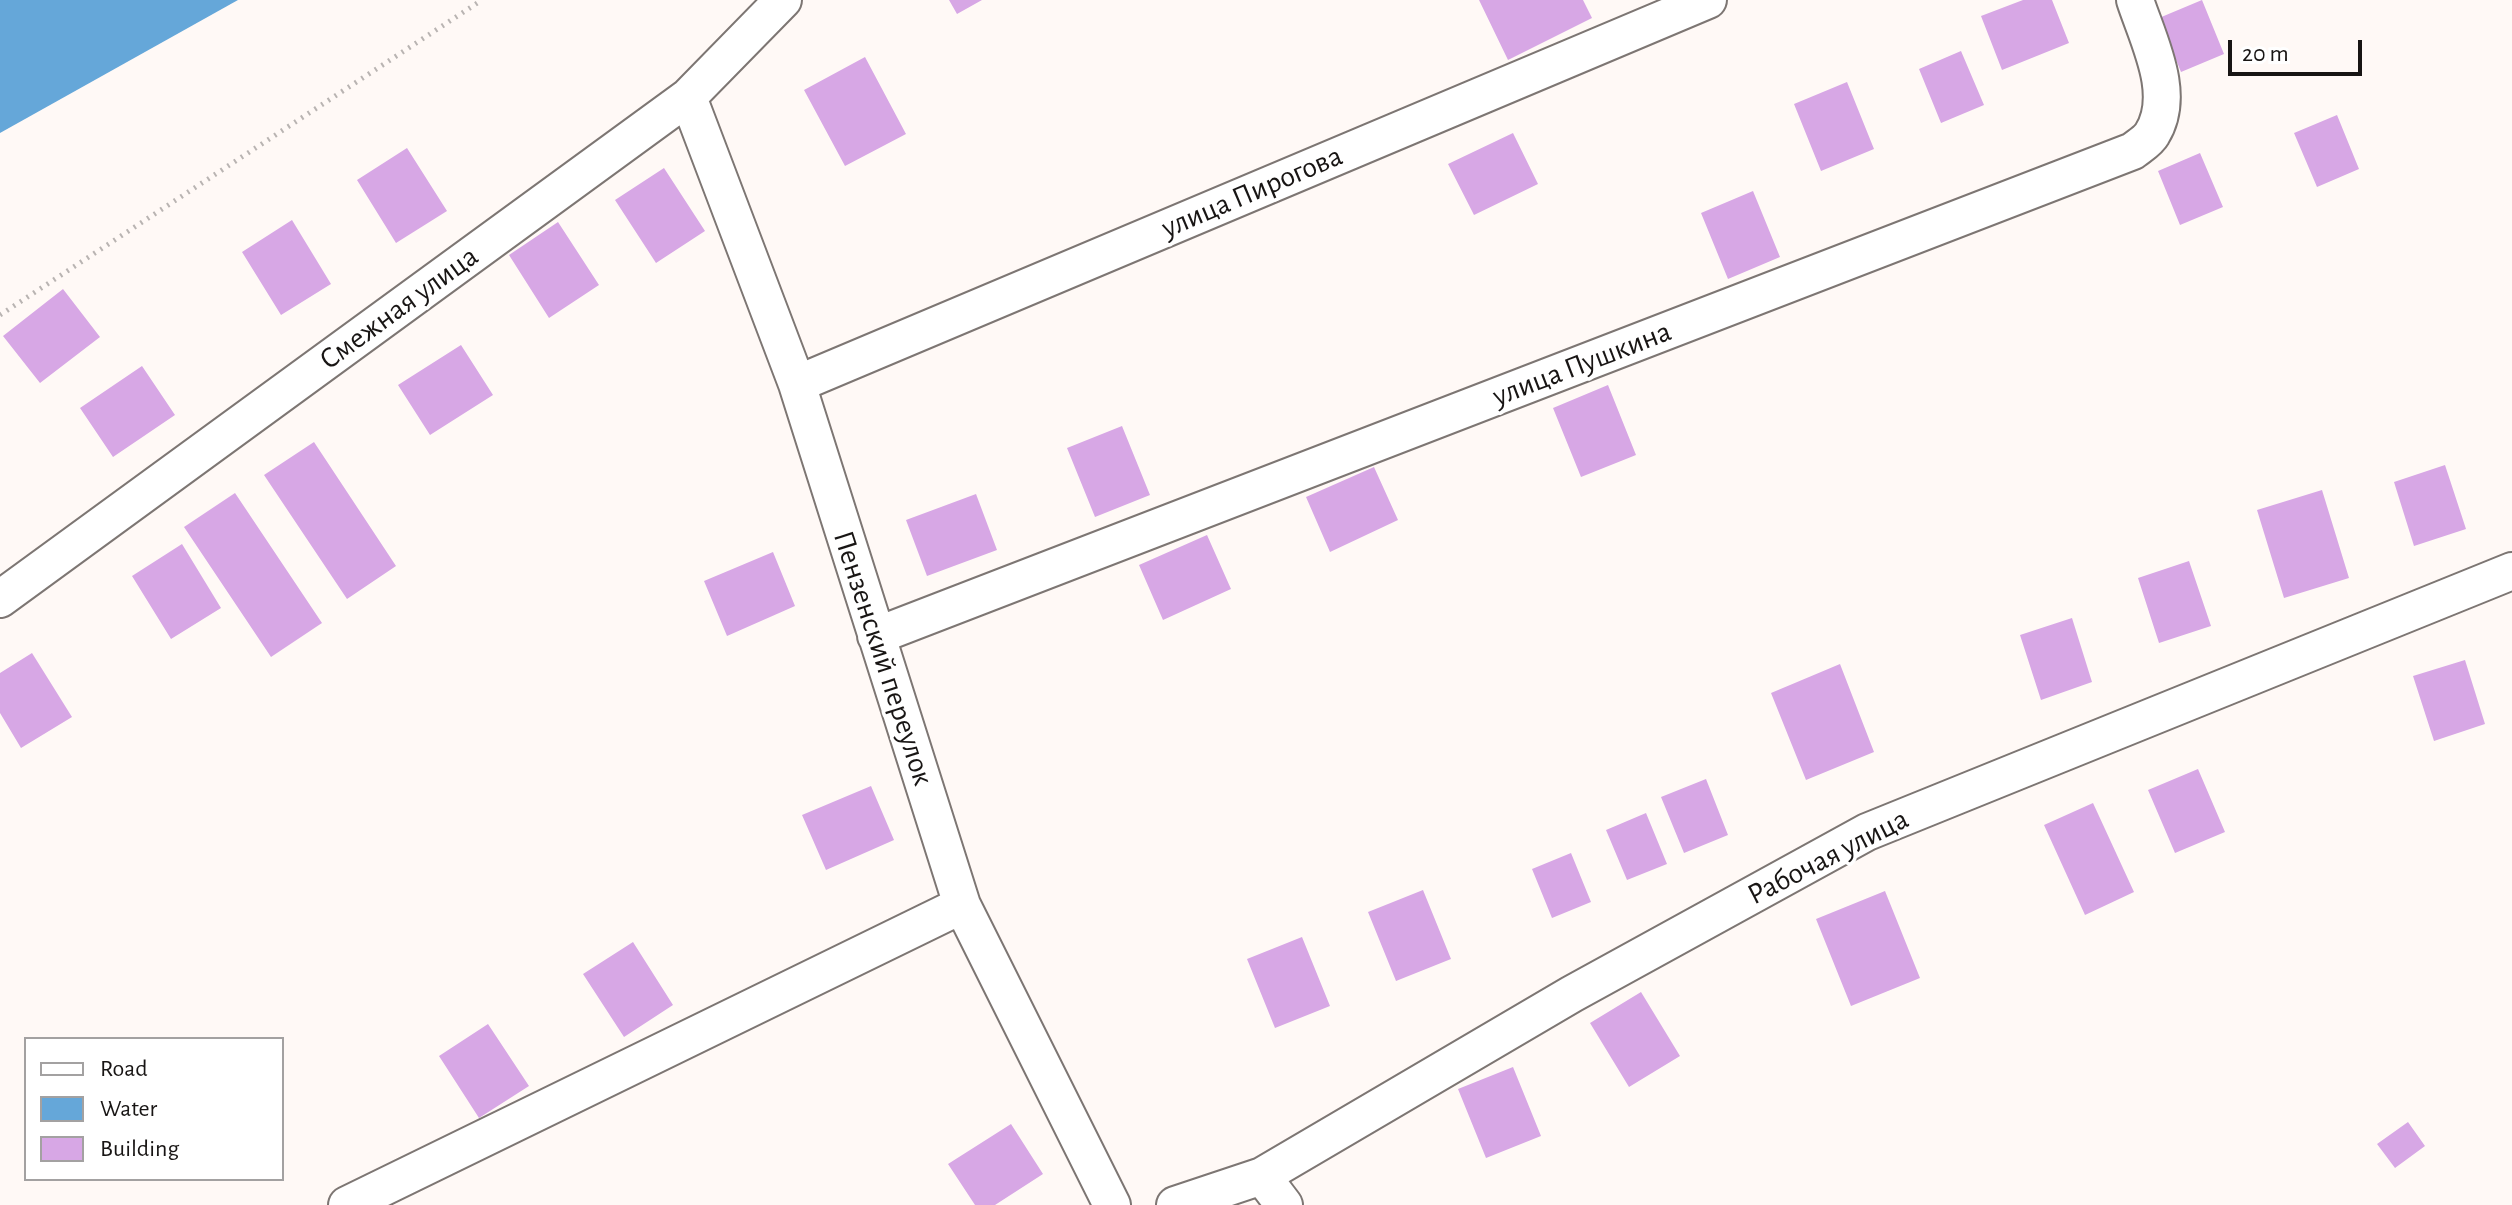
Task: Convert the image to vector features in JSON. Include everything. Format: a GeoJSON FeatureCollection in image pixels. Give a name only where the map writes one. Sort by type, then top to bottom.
{"type":"FeatureCollection","features":[{"type":"Feature","properties":{"kind":"street","name":"Смежная улица"},"geometry":{"type":"LineString","coordinates":[[0,599],[688,97],[783,0]]}},
{"type":"Feature","properties":{"kind":"street","name":"улица Пирогова"},"geometry":{"type":"LineString","coordinates":[[797,384],[1708,0]]}},
{"type":"Feature","properties":{"kind":"street","name":"улица Пушкина"},"geometry":{"type":"LineString","coordinates":[[876,636],[2133,151],[2152,135],[2161,109],[2161,80],[2135,0]]}},
{"type":"Feature","properties":{"kind":"street","name":"Пензенский переулок"},"geometry":{"type":"LineString","coordinates":[[688,97],[797,384],[962,905],[1112,1205]]}},
{"type":"Feature","properties":{"kind":"street","name":"Рабочая улица"},"geometry":{"type":"LineString","coordinates":[[1175,1205],[1262,1176],[1572,994],[1867,832],[2512,571]]}},
{"type":"Feature","properties":{"kind":"street"},"geometry":{"type":"LineString","coordinates":[[347,1205],[962,905]]}},
{"type":"Feature","properties":{"kind":"street"},"geometry":{"type":"LineString","coordinates":[[1262,1176],[1284,1205]]}},
{"type":"Feature","properties":{"kind":"path"},"geometry":{"type":"LineString","coordinates":[[0,315],[482,0]]}},
{"type":"Feature","properties":{"kind":"water"},"geometry":{"type":"Polygon","coordinates":[[[0,0],[238,0],[0,133],[0,0]]]}},
{"type":"Feature","properties":{"kind":"building"},"geometry":{"type":"Polygon","coordinates":[[[949,0],[982,0],[957,14],[949,0]]]}},
{"type":"Feature","properties":{"kind":"building"},"geometry":{"type":"Polygon","coordinates":[[[1479,0],[1583,0],[1592,18],[1508,60],[1479,0]]]}},
{"type":"Feature","properties":{"kind":"building"},"geometry":{"type":"Polygon","coordinates":[[[2023,0],[2052,0],[2069,43],[2002,70],[1981,16],[2023,0]]]}},
{"type":"Feature","properties":{"kind":"building"},"geometry":{"type":"Polygon","coordinates":[[[2202,0],[2224,54],[2181,72],[2159,18],[2202,0]]]}},
{"type":"Feature","properties":{"kind":"building"},"geometry":{"type":"Polygon","coordinates":[[[1961,51],[1984,105],[1941,123],[1919,69],[1961,51]]]}},
{"type":"Feature","properties":{"kind":"building"},"geometry":{"type":"Polygon","coordinates":[[[865,57],[906,134],[845,166],[804,90],[865,57]]]}},
{"type":"Feature","properties":{"kind":"building"},"geometry":{"type":"Polygon","coordinates":[[[1847,82],[1874,149],[1821,171],[1794,104],[1847,82]]]}},
{"type":"Feature","properties":{"kind":"building"},"geometry":{"type":"Polygon","coordinates":[[[2337,115],[2359,169],[2317,187],[2294,133],[2337,115]]]}},
{"type":"Feature","properties":{"kind":"building"},"geometry":{"type":"Polygon","coordinates":[[[1513,133],[1538,184],[1474,215],[1448,164],[1513,133]]]}},
{"type":"Feature","properties":{"kind":"building"},"geometry":{"type":"Polygon","coordinates":[[[407,148],[447,211],[396,243],[357,180],[407,148]]]}},
{"type":"Feature","properties":{"kind":"building"},"geometry":{"type":"Polygon","coordinates":[[[2200,153],[2223,207],[2180,225],[2158,171],[2200,153]]]}},
{"type":"Feature","properties":{"kind":"building"},"geometry":{"type":"Polygon","coordinates":[[[664,168],[705,231],[656,263],[615,200],[664,168]]]}},
{"type":"Feature","properties":{"kind":"building"},"geometry":{"type":"Polygon","coordinates":[[[1753,191],[1780,257],[1728,279],[1701,213],[1753,191]]]}},
{"type":"Feature","properties":{"kind":"building"},"geometry":{"type":"Polygon","coordinates":[[[292,220],[331,284],[281,315],[242,252],[292,220]]]}},
{"type":"Feature","properties":{"kind":"building"},"geometry":{"type":"Polygon","coordinates":[[[558,222],[599,285],[549,318],[509,255],[558,222]]]}},
{"type":"Feature","properties":{"kind":"building"},"geometry":{"type":"Polygon","coordinates":[[[63,289],[100,337],[40,383],[3,336],[63,289]]]}},
{"type":"Feature","properties":{"kind":"building"},"geometry":{"type":"Polygon","coordinates":[[[461,345],[493,395],[430,435],[398,385],[461,345]]]}},
{"type":"Feature","properties":{"kind":"building"},"geometry":{"type":"Polygon","coordinates":[[[142,366],[175,415],[113,457],[80,408],[142,366]]]}},
{"type":"Feature","properties":{"kind":"building"},"geometry":{"type":"Polygon","coordinates":[[[1608,385],[1636,455],[1581,477],[1553,408],[1608,385]]]}},
{"type":"Feature","properties":{"kind":"building"},"geometry":{"type":"Polygon","coordinates":[[[1122,426],[1150,495],[1095,517],[1067,448],[1122,426]]]}},
{"type":"Feature","properties":{"kind":"building"},"geometry":{"type":"Polygon","coordinates":[[[314,442],[396,566],[347,599],[264,475],[314,442]]]}},
{"type":"Feature","properties":{"kind":"building"},"geometry":{"type":"Polygon","coordinates":[[[2445,465],[2466,529],[2414,546],[2394,482],[2445,465]]]}},
{"type":"Feature","properties":{"kind":"building"},"geometry":{"type":"Polygon","coordinates":[[[1374,467],[1398,520],[1330,552],[1306,497],[1374,467]]]}},
{"type":"Feature","properties":{"kind":"building"},"geometry":{"type":"Polygon","coordinates":[[[2322,490],[2349,578],[2284,598],[2257,510],[2322,490]]]}},
{"type":"Feature","properties":{"kind":"building"},"geometry":{"type":"Polygon","coordinates":[[[235,493],[322,623],[271,657],[184,527],[235,493]]]}},
{"type":"Feature","properties":{"kind":"building"},"geometry":{"type":"Polygon","coordinates":[[[976,494],[997,550],[927,576],[906,520],[976,494]]]}},
{"type":"Feature","properties":{"kind":"building"},"geometry":{"type":"Polygon","coordinates":[[[1207,535],[1231,589],[1163,620],[1139,565],[1207,535]]]}},
{"type":"Feature","properties":{"kind":"building"},"geometry":{"type":"Polygon","coordinates":[[[182,544],[221,608],[171,639],[132,576],[182,544]]]}},
{"type":"Feature","properties":{"kind":"building"},"geometry":{"type":"Polygon","coordinates":[[[773,552],[795,606],[727,636],[704,581],[773,552]]]}},
{"type":"Feature","properties":{"kind":"building"},"geometry":{"type":"Polygon","coordinates":[[[2189,561],[2211,626],[2159,643],[2138,578],[2189,561]]]}},
{"type":"Feature","properties":{"kind":"building"},"geometry":{"type":"Polygon","coordinates":[[[2072,618],[2092,682],[2041,700],[2020,635],[2072,618]]]}},
{"type":"Feature","properties":{"kind":"building"},"geometry":{"type":"Polygon","coordinates":[[[32,653],[72,717],[21,748],[0,713],[0,673],[32,653]]]}},
{"type":"Feature","properties":{"kind":"building"},"geometry":{"type":"Polygon","coordinates":[[[2465,660],[2485,724],[2434,741],[2413,676],[2465,660]]]}},
{"type":"Feature","properties":{"kind":"building"},"geometry":{"type":"Polygon","coordinates":[[[1840,664],[1874,752],[1806,780],[1771,693],[1840,664]]]}},
{"type":"Feature","properties":{"kind":"building"},"geometry":{"type":"Polygon","coordinates":[[[2198,769],[2225,832],[2175,853],[2148,790],[2198,769]]]}},
{"type":"Feature","properties":{"kind":"building"},"geometry":{"type":"Polygon","coordinates":[[[1706,779],[1728,835],[1684,853],[1661,797],[1706,779]]]}},
{"type":"Feature","properties":{"kind":"building"},"geometry":{"type":"Polygon","coordinates":[[[871,786],[894,840],[826,870],[802,815],[871,786]]]}},
{"type":"Feature","properties":{"kind":"building"},"geometry":{"type":"Polygon","coordinates":[[[2093,803],[2134,892],[2085,915],[2044,825],[2093,803]]]}},
{"type":"Feature","properties":{"kind":"building"},"geometry":{"type":"Polygon","coordinates":[[[1646,813],[1667,864],[1627,880],[1606,830],[1646,813]]]}},
{"type":"Feature","properties":{"kind":"building"},"geometry":{"type":"Polygon","coordinates":[[[1571,853],[1591,902],[1552,918],[1532,869],[1571,853]]]}},
{"type":"Feature","properties":{"kind":"building"},"geometry":{"type":"Polygon","coordinates":[[[1423,890],[1451,959],[1396,981],[1368,912],[1423,890]]]}},
{"type":"Feature","properties":{"kind":"building"},"geometry":{"type":"Polygon","coordinates":[[[1885,891],[1920,978],[1851,1006],[1816,919],[1885,891]]]}},
{"type":"Feature","properties":{"kind":"building"},"geometry":{"type":"Polygon","coordinates":[[[1302,937],[1330,1006],[1275,1028],[1247,959],[1302,937]]]}},
{"type":"Feature","properties":{"kind":"building"},"geometry":{"type":"Polygon","coordinates":[[[633,942],[673,1005],[624,1037],[583,974],[633,942]]]}},
{"type":"Feature","properties":{"kind":"building"},"geometry":{"type":"Polygon","coordinates":[[[1641,992],[1680,1056],[1629,1087],[1590,1023],[1641,992]]]}},
{"type":"Feature","properties":{"kind":"building"},"geometry":{"type":"Polygon","coordinates":[[[488,1024],[529,1086],[479,1118],[439,1056],[488,1024]]]}},
{"type":"Feature","properties":{"kind":"building"},"geometry":{"type":"Polygon","coordinates":[[[1513,1067],[1541,1136],[1486,1158],[1458,1089],[1513,1067]]]}},
{"type":"Feature","properties":{"kind":"building"},"geometry":{"type":"Polygon","coordinates":[[[2408,1122],[2425,1146],[2395,1168],[2377,1144],[2408,1122]]]}},
{"type":"Feature","properties":{"kind":"building"},"geometry":{"type":"Polygon","coordinates":[[[1011,1124],[1043,1174],[995,1205],[975,1205],[948,1164],[1011,1124]]]}}]}
